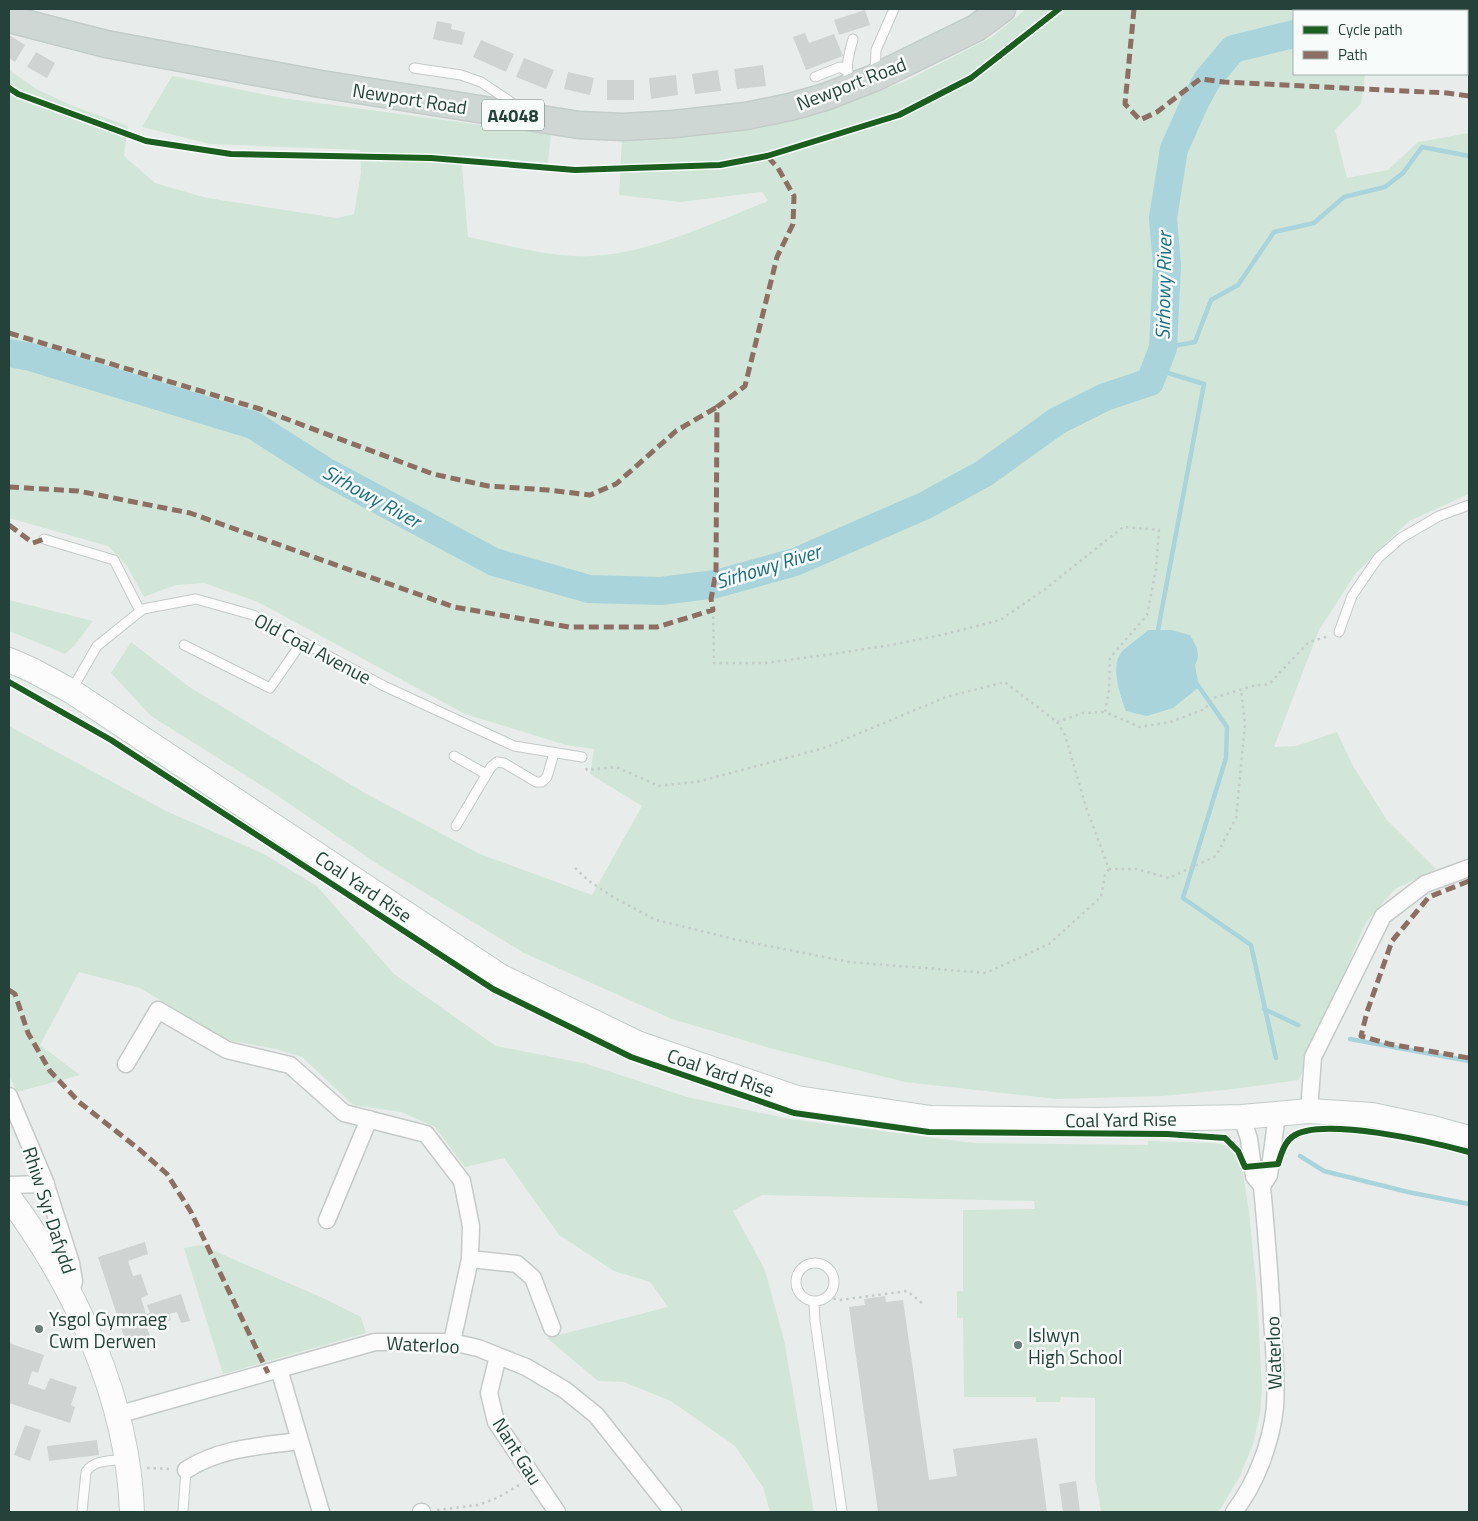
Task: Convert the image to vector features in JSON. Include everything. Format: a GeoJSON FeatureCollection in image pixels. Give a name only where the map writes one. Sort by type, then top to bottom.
{"type":"FeatureCollection","features":[{"type":"Feature","properties":{"kind":"main road","name":"Newport Road"},"geometry":{"type":"LineString","coordinates":[[9,19],[106,44],[196,62],[579,125],[605,126],[674,124],[746,116],[790,107],[825,97],[857,79],[976,28],[1002,9]]}},
{"type":"Feature","properties":{"kind":"main road","name":"Coal Yard Rise"},"geometry":{"type":"LineString","coordinates":[[9,660],[71,691],[500,976],[637,1043],[798,1098],[931,1118],[1099,1120],[1242,1117],[1309,1111],[1372,1115],[1469,1138]]}},
{"type":"Feature","properties":{"kind":"main road"},"geometry":{"type":"LineString","coordinates":[[9,1197],[24,1217],[51,1261],[92,1341],[109,1384],[128,1464],[132,1512]]}},
{"type":"Feature","properties":{"kind":"street"},"geometry":{"type":"LineString","coordinates":[[1309,1111],[1313,1057],[1382,916],[1425,884],[1469,868]]}},
{"type":"Feature","properties":{"kind":"street"},"geometry":{"type":"LineString","coordinates":[[126,1064],[158,1010],[227,1050],[290,1065],[344,1113],[426,1134],[462,1181],[471,1226],[470,1258],[452,1342]]}},
{"type":"Feature","properties":{"kind":"street","name":"Rhiw Syr Dafydd"},"geometry":{"type":"LineString","coordinates":[[9,1098],[46,1184],[71,1263],[74,1281],[70,1297]]}},
{"type":"Feature","properties":{"kind":"street","name":"Waterloo"},"geometry":{"type":"LineString","coordinates":[[1262,1186],[1269,1175],[1277,1114]]}},
{"type":"Feature","properties":{"kind":"street","name":"Waterloo"},"geometry":{"type":"LineString","coordinates":[[1234,1512],[1262,1460],[1269,1439],[1275,1408],[1271,1293],[1262,1186],[1254,1176],[1249,1139],[1242,1117]]}},
{"type":"Feature","properties":{"kind":"street"},"geometry":{"type":"LineString","coordinates":[[327,1220],[369,1119]]}},
{"type":"Feature","properties":{"kind":"street"},"geometry":{"type":"LineString","coordinates":[[9,1185],[46,1184]]}},
{"type":"Feature","properties":{"kind":"street"},"geometry":{"type":"LineString","coordinates":[[470,1258],[516,1264],[533,1278],[552,1328]]}},
{"type":"Feature","properties":{"kind":"street","name":"Waterloo"},"geometry":{"type":"LineString","coordinates":[[117,1415],[375,1342],[452,1342],[478,1348],[526,1367],[557,1386],[596,1415],[673,1512]]}},
{"type":"Feature","properties":{"kind":"street","name":"Nant Gau"},"geometry":{"type":"LineString","coordinates":[[498,1356],[489,1393],[496,1422],[557,1512]]}},
{"type":"Feature","properties":{"kind":"street"},"geometry":{"type":"LineString","coordinates":[[280,1369],[321,1512]]}},
{"type":"Feature","properties":{"kind":"street"},"geometry":{"type":"LineString","coordinates":[[186,1470],[199,1461],[244,1448],[299,1440]]}},
{"type":"Feature","properties":{"kind":"lane"},"geometry":{"type":"LineString","coordinates":[[857,79],[876,50],[894,9]]}},
{"type":"Feature","properties":{"kind":"lane"},"geometry":{"type":"LineString","coordinates":[[853,39],[847,61],[857,79]]}},
{"type":"Feature","properties":{"kind":"lane"},"geometry":{"type":"LineString","coordinates":[[815,77],[840,67],[857,79]]}},
{"type":"Feature","properties":{"kind":"lane"},"geometry":{"type":"LineString","coordinates":[[414,68],[461,75],[481,82],[535,118]]}},
{"type":"Feature","properties":{"kind":"lane"},"geometry":{"type":"LineString","coordinates":[[1339,632],[1352,596],[1378,558],[1401,538],[1438,516],[1469,505]]}},
{"type":"Feature","properties":{"kind":"lane"},"geometry":{"type":"LineString","coordinates":[[44,539],[114,560],[140,611]]}},
{"type":"Feature","properties":{"kind":"lane","name":"Old Coal Avenue"},"geometry":{"type":"LineString","coordinates":[[71,691],[97,646],[140,611],[196,599],[253,615],[384,686],[514,746],[582,757]]}},
{"type":"Feature","properties":{"kind":"lane"},"geometry":{"type":"LineString","coordinates":[[184,645],[270,688],[302,642]]}},
{"type":"Feature","properties":{"kind":"lane"},"geometry":{"type":"LineString","coordinates":[[456,826],[486,774],[496,762],[504,763],[536,782],[542,782],[547,777],[554,753]]}},
{"type":"Feature","properties":{"kind":"lane"},"geometry":{"type":"LineString","coordinates":[[454,756],[486,774]]}},
{"type":"Feature","properties":{"kind":"lane"},"geometry":{"type":"LineString","coordinates":[[808,1263],[822,1264],[828,1267],[832,1272],[834,1286],[827,1297],[814,1302],[802,1297],[795,1285],[798,1272],[802,1267],[808,1263]]}},
{"type":"Feature","properties":{"kind":"lane"},"geometry":{"type":"LineString","coordinates":[[814,1302],[815,1321],[842,1512]]}},
{"type":"Feature","properties":{"kind":"lane"},"geometry":{"type":"LineString","coordinates":[[82,1512],[86,1472],[89,1466],[96,1463],[128,1464]]}},
{"type":"Feature","properties":{"kind":"lane"},"geometry":{"type":"LineString","coordinates":[[183,1512],[186,1470]]}},
{"type":"Feature","properties":{"kind":"path"},"geometry":{"type":"LineString","coordinates":[[713,610],[714,663],[765,663],[891,645],[946,634],[1000,620],[1044,590],[1122,527],[1159,530],[1156,570],[1146,615],[1110,658],[1109,690],[1105,712]]}},
{"type":"Feature","properties":{"kind":"path"},"geometry":{"type":"LineString","coordinates":[[1057,722],[1082,713],[1105,712],[1140,727],[1170,722],[1205,708],[1213,698],[1253,686],[1269,684],[1309,642],[1339,632]]}},
{"type":"Feature","properties":{"kind":"path"},"geometry":{"type":"LineString","coordinates":[[575,868],[589,881],[613,897],[656,920],[738,940],[849,962],[986,973],[1048,944],[1101,897],[1108,869],[1086,807],[1065,735],[1057,722],[1005,682],[946,697],[824,748],[701,781],[659,786],[616,767],[587,770],[582,757]]}},
{"type":"Feature","properties":{"kind":"path"},"geometry":{"type":"LineString","coordinates":[[1108,869],[1136,869],[1169,878],[1216,856],[1236,818],[1245,724],[1241,690]]}},
{"type":"Feature","properties":{"kind":"path"},"geometry":{"type":"LineString","coordinates":[[827,1297],[840,1300],[907,1291],[922,1303]]}},
{"type":"Feature","properties":{"kind":"path"},"geometry":{"type":"LineString","coordinates":[[128,1464],[145,1468],[186,1470]]}},
{"type":"Feature","properties":{"kind":"path"},"geometry":{"type":"LineString","coordinates":[[422,1512],[478,1505],[497,1498],[533,1477]]}},
{"type":"Feature","properties":{"kind":"green space"},"geometry":{"type":"Polygon","coordinates":[[[1026,9],[1469,9],[1468,28],[1468,10],[1293,10],[1293,75],[1365,75],[1361,104],[1335,130],[1347,178],[1388,170],[1418,142],[1469,133],[1469,494],[1409,521],[1356,573],[1319,630],[1274,747],[1296,746],[1337,732],[1353,766],[1387,820],[1436,869],[1395,889],[1366,922],[1299,1080],[1163,1096],[1056,1099],[905,1082],[773,1049],[672,1019],[524,953],[379,865],[272,792],[151,716],[111,673],[131,642],[188,686],[363,792],[480,854],[592,895],[642,806],[590,774],[594,749],[566,745],[465,714],[258,602],[204,583],[176,585],[144,597],[127,566],[108,546],[9,518],[9,70],[38,90],[73,106],[128,126],[124,156],[155,183],[207,198],[337,218],[354,214],[361,173],[360,150],[210,144],[142,127],[172,76],[282,98],[551,133],[548,163],[461,155],[468,237],[545,253],[591,256],[636,250],[659,243],[768,201],[762,192],[680,202],[619,195],[622,139],[639,140],[777,121],[844,104],[906,81],[992,37],[1026,9]]]}},
{"type":"Feature","properties":{"kind":"green space"},"geometry":{"type":"Polygon","coordinates":[[[9,600],[93,621],[75,645],[65,654],[9,631],[9,600]]]}},
{"type":"Feature","properties":{"kind":"green space"},"geometry":{"type":"Polygon","coordinates":[[[9,726],[166,811],[264,854],[317,886],[394,974],[496,1046],[587,1064],[687,1097],[790,1119],[973,1143],[1148,1145],[1148,1141],[1225,1145],[1234,1152],[1242,1168],[1249,1211],[1257,1294],[1262,1389],[1260,1414],[1253,1444],[1240,1476],[1221,1508],[1217,1512],[1101,1512],[1095,1478],[1095,1398],[1061,1397],[1060,1402],[1036,1402],[1036,1397],[964,1397],[963,1318],[957,1318],[957,1291],[963,1291],[963,1210],[1035,1209],[1034,1201],[762,1195],[733,1211],[765,1270],[784,1340],[814,1512],[770,1512],[763,1487],[735,1446],[671,1401],[624,1382],[598,1381],[547,1338],[668,1307],[650,1282],[614,1271],[559,1235],[504,1158],[465,1167],[435,1127],[401,1112],[353,1105],[302,1057],[276,1049],[227,1040],[140,988],[79,972],[40,1045],[80,1075],[17,1092],[9,1076],[9,726]]]}},
{"type":"Feature","properties":{"kind":"green space"},"geometry":{"type":"Polygon","coordinates":[[[201,1245],[323,1298],[361,1317],[366,1333],[223,1374],[184,1248],[201,1245]]]}},
{"type":"Feature","properties":{"kind":"water"},"geometry":{"type":"Polygon","coordinates":[[[1148,630],[1171,630],[1190,635],[1197,648],[1198,658],[1195,665],[1199,687],[1173,708],[1147,716],[1126,711],[1116,674],[1116,666],[1121,653],[1148,630]]]}},
{"type":"Feature","properties":{"kind":"building"},"geometry":{"type":"Polygon","coordinates":[[[865,10],[870,25],[839,35],[834,20],[865,10]]]}},
{"type":"Feature","properties":{"kind":"building"},"geometry":{"type":"Polygon","coordinates":[[[437,21],[452,24],[451,29],[465,32],[462,45],[433,39],[437,21]]]}},
{"type":"Feature","properties":{"kind":"building"},"geometry":{"type":"Polygon","coordinates":[[[805,33],[809,43],[834,34],[843,56],[806,70],[793,37],[805,33]]]}},
{"type":"Feature","properties":{"kind":"building"},"geometry":{"type":"Polygon","coordinates":[[[9,35],[25,45],[15,62],[9,58],[9,35]]]}},
{"type":"Feature","properties":{"kind":"building"},"geometry":{"type":"Polygon","coordinates":[[[481,40],[514,54],[506,72],[473,57],[481,40]]]}},
{"type":"Feature","properties":{"kind":"building"},"geometry":{"type":"Polygon","coordinates":[[[36,52],[55,63],[47,78],[27,67],[36,52]]]}},
{"type":"Feature","properties":{"kind":"building"},"geometry":{"type":"Polygon","coordinates":[[[524,58],[554,70],[546,89],[516,77],[524,58]]]}},
{"type":"Feature","properties":{"kind":"building"},"geometry":{"type":"Polygon","coordinates":[[[763,65],[766,86],[737,89],[734,69],[763,65]]]}},
{"type":"Feature","properties":{"kind":"building"},"geometry":{"type":"Polygon","coordinates":[[[718,70],[721,91],[695,94],[692,74],[718,70]]]}},
{"type":"Feature","properties":{"kind":"building"},"geometry":{"type":"Polygon","coordinates":[[[568,72],[594,78],[590,95],[564,89],[568,72]]]}},
{"type":"Feature","properties":{"kind":"building"},"geometry":{"type":"Polygon","coordinates":[[[676,75],[678,95],[651,99],[649,78],[676,75]]]}},
{"type":"Feature","properties":{"kind":"building"},"geometry":{"type":"Polygon","coordinates":[[[607,80],[634,80],[634,100],[607,100],[607,80]]]}},
{"type":"Feature","properties":{"kind":"building"},"geometry":{"type":"Polygon","coordinates":[[[145,1242],[148,1254],[128,1261],[133,1276],[141,1274],[148,1295],[141,1298],[146,1314],[150,1313],[147,1305],[181,1294],[190,1321],[181,1323],[177,1312],[169,1314],[171,1320],[147,1328],[151,1339],[127,1346],[98,1257],[145,1242]]]}},
{"type":"Feature","properties":{"kind":"building"},"geometry":{"type":"Polygon","coordinates":[[[885,1296],[886,1302],[903,1300],[929,1480],[957,1476],[953,1449],[1037,1438],[1047,1512],[878,1512],[849,1307],[865,1305],[864,1299],[885,1296]]]}},
{"type":"Feature","properties":{"kind":"building"},"geometry":{"type":"Polygon","coordinates":[[[9,1343],[44,1355],[38,1373],[32,1371],[28,1384],[45,1390],[50,1378],[77,1387],[71,1405],[75,1407],[70,1423],[9,1403],[9,1343]]]}},
{"type":"Feature","properties":{"kind":"building"},"geometry":{"type":"Polygon","coordinates":[[[25,1425],[41,1430],[30,1461],[14,1455],[25,1425]]]}},
{"type":"Feature","properties":{"kind":"building"},"geometry":{"type":"Polygon","coordinates":[[[97,1440],[99,1455],[49,1461],[47,1446],[97,1440]]]}},
{"type":"Feature","properties":{"kind":"building"},"geometry":{"type":"Polygon","coordinates":[[[1076,1481],[1080,1512],[1063,1512],[1059,1484],[1076,1481]]]}},
{"type":"Feature","properties":{"kind":"waterway","name":"Sirhowy River"},"geometry":{"type":"LineString","coordinates":[[1408,10],[1415,9]]}},
{"type":"Feature","properties":{"kind":"waterway","name":"Sirhowy River"},"geometry":{"type":"LineString","coordinates":[[9,353],[31,357],[253,425],[325,471],[494,562],[589,589],[661,591],[716,584],[795,562],[924,506],[983,474],[1057,421],[1105,397],[1150,382],[1163,348],[1167,265],[1163,218],[1174,149],[1207,80],[1233,49],[1293,34]]}},
{"type":"Feature","properties":{"kind":"waterway"},"geometry":{"type":"LineString","coordinates":[[1163,348],[1195,342],[1211,300],[1238,285],[1274,232],[1314,223],[1344,197],[1385,187],[1403,173],[1422,147],[1469,156]]}},
{"type":"Feature","properties":{"kind":"waterway"},"geometry":{"type":"LineString","coordinates":[[1155,369],[1204,384],[1158,630],[1161,634]]}},
{"type":"Feature","properties":{"kind":"waterway"},"geometry":{"type":"LineString","coordinates":[[1197,684],[1227,727],[1226,758],[1183,898],[1251,945],[1276,1058]]}},
{"type":"Feature","properties":{"kind":"waterway"},"geometry":{"type":"LineString","coordinates":[[1264,1009],[1298,1025]]}},
{"type":"Feature","properties":{"kind":"waterway"},"geometry":{"type":"LineString","coordinates":[[1350,1039],[1469,1061]]}},
{"type":"Feature","properties":{"kind":"waterway"},"geometry":{"type":"LineString","coordinates":[[1300,1156],[1324,1171],[1408,1192],[1469,1204]]}},
{"type":"Feature","properties":{"kind":"marked path"},"geometry":{"type":"LineString","coordinates":[[1134,9],[1125,104],[1140,120],[1157,112],[1200,79],[1224,82],[1447,93],[1469,96]]}},
{"type":"Feature","properties":{"kind":"marked path"},"geometry":{"type":"LineString","coordinates":[[9,487],[78,491],[190,513],[454,607],[569,627],[657,627],[713,610],[711,599],[716,572],[717,407],[745,386],[777,257],[793,224],[794,196],[778,168],[767,156]]}},
{"type":"Feature","properties":{"kind":"marked path"},"geometry":{"type":"LineString","coordinates":[[9,333],[260,409],[433,474],[488,486],[590,495],[616,484],[676,431],[717,407]]}},
{"type":"Feature","properties":{"kind":"marked path"},"geometry":{"type":"LineString","coordinates":[[9,525],[33,543],[44,539]]}},
{"type":"Feature","properties":{"kind":"marked path"},"geometry":{"type":"LineString","coordinates":[[1469,881],[1429,897],[1392,941],[1367,1012],[1361,1036],[1389,1044],[1469,1058]]}},
{"type":"Feature","properties":{"kind":"marked path"},"geometry":{"type":"LineString","coordinates":[[9,990],[15,994],[28,1033],[50,1071],[79,1102],[167,1174],[191,1212],[268,1373]]}},
{"type":"Feature","properties":{"kind":"cycle path"},"geometry":{"type":"LineString","coordinates":[[9,88],[18,94],[146,141],[231,154],[431,158],[575,170],[720,165],[767,156],[899,115],[971,78],[1059,9]]}},
{"type":"Feature","properties":{"kind":"cycle path"},"geometry":{"type":"LineString","coordinates":[[9,682],[111,740],[493,989],[631,1057],[794,1113],[929,1132],[1167,1134],[1225,1138],[1238,1151],[1245,1167],[1278,1164],[1285,1146],[1292,1137],[1306,1131],[1326,1129],[1406,1137],[1469,1152]]}},
{"type":"Feature","properties":{"kind":"place","name":"Ysgol Gymraeg Cwm Derwen"},"geometry":{"type":"Point","coordinates":[39,1329]}},
{"type":"Feature","properties":{"kind":"place","name":"Islwyn High School"},"geometry":{"type":"Point","coordinates":[1018,1345]}}]}
